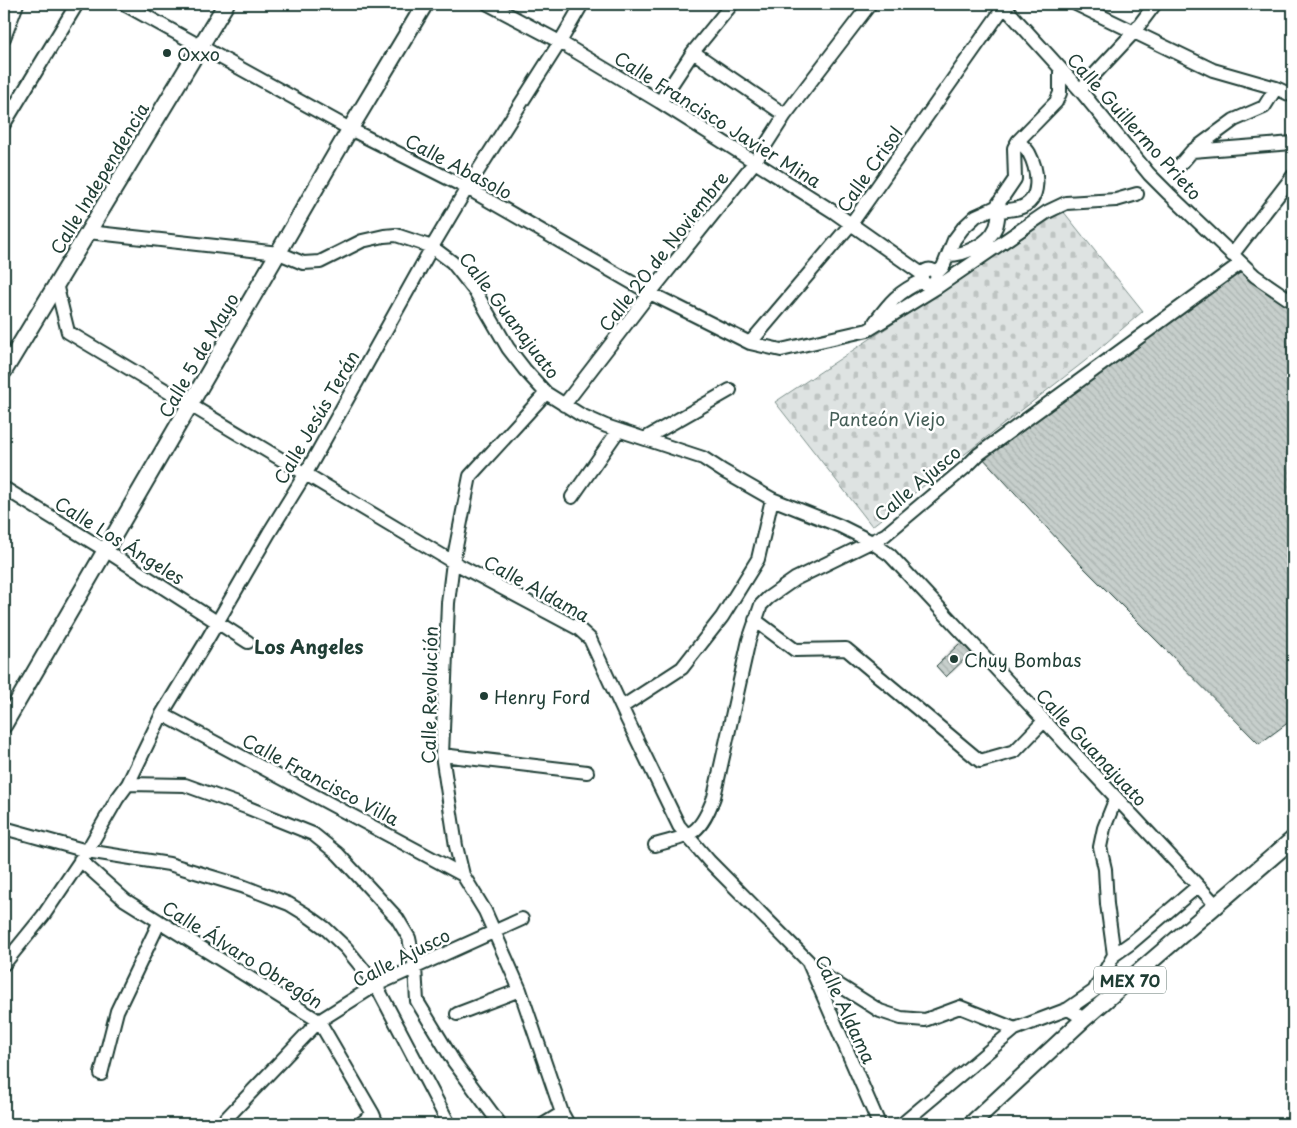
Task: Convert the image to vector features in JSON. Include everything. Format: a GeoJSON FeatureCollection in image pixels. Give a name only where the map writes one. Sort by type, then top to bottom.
{"type":"FeatureCollection","features":[{"type":"Feature","properties":{"kind":"main road","name":"Calle Independencia"},"geometry":{"type":"LineString","coordinates":[[4,371],[226,4]]}},
{"type":"Feature","properties":{"kind":"main road","name":"Calle 5 de Mayo"},"geometry":{"type":"LineString","coordinates":[[4,725],[350,129],[425,4]]}},
{"type":"Feature","properties":{"kind":"main road","name":"MEX 70"},"geometry":{"type":"LineString","coordinates":[[971,1124],[1084,1019],[1293,840]]}},
{"type":"Feature","properties":{"kind":"street"},"geometry":{"type":"LineString","coordinates":[[4,38],[17,4]]}},
{"type":"Feature","properties":{"kind":"street"},"geometry":{"type":"LineString","coordinates":[[4,124],[77,4]]}},
{"type":"Feature","properties":{"kind":"street","name":"Calle Abasolo"},"geometry":{"type":"LineString","coordinates":[[124,4],[350,129],[467,188],[650,293],[750,342],[781,350],[868,330]]}},
{"type":"Feature","properties":{"kind":"street","name":"Calle Francisco Javier Mina"},"geometry":{"type":"LineString","coordinates":[[488,4],[560,42],[660,102],[851,224],[922,278]]}},
{"type":"Feature","properties":{"kind":"street","name":"Calle Jesús Terán"},"geometry":{"type":"LineString","coordinates":[[4,964],[43,916],[128,784],[162,714],[306,473],[432,247],[582,4]]}},
{"type":"Feature","properties":{"kind":"street"},"geometry":{"type":"LineString","coordinates":[[660,102],[694,52],[732,4]]}},
{"type":"Feature","properties":{"kind":"street","name":"Calle 20 de Noviembre"},"geometry":{"type":"LineString","coordinates":[[564,405],[650,293],[754,163],[785,115],[870,4]]}},
{"type":"Feature","properties":{"kind":"street"},"geometry":{"type":"LineString","coordinates":[[1076,4],[1213,70],[1276,88],[1293,96]]}},
{"type":"Feature","properties":{"kind":"street"},"geometry":{"type":"LineString","coordinates":[[1080,90],[1134,32],[1155,4]]}},
{"type":"Feature","properties":{"kind":"street","name":"Calle Guillermo Prieto"},"geometry":{"type":"LineString","coordinates":[[1005,5],[1080,90],[1149,174],[1256,276],[1293,302]]}},
{"type":"Feature","properties":{"kind":"street","name":"Calle Crisol"},"geometry":{"type":"LineString","coordinates":[[750,342],[851,224],[1005,5]]}},
{"type":"Feature","properties":{"kind":"street"},"geometry":{"type":"LineString","coordinates":[[694,52],[785,115]]}},
{"type":"Feature","properties":{"kind":"street"},"geometry":{"type":"LineString","coordinates":[[948,255],[958,255],[971,250],[992,235],[997,226],[997,209],[1015,179],[1014,148],[1056,102],[1060,94],[1060,68]]}},
{"type":"Feature","properties":{"kind":"street"},"geometry":{"type":"LineString","coordinates":[[1180,165],[1192,151],[1234,120],[1264,107],[1276,88]]}},
{"type":"Feature","properties":{"kind":"street"},"geometry":{"type":"LineString","coordinates":[[868,330],[890,302],[922,278],[925,270],[929,269],[936,274],[943,267],[954,240],[962,228],[976,216],[997,209],[1020,208],[1029,202],[1035,193],[1037,178],[1028,151],[1018,142]]}},
{"type":"Feature","properties":{"kind":"street"},"geometry":{"type":"LineString","coordinates":[[1192,151],[1293,143]]}},
{"type":"Feature","properties":{"kind":"street","name":"Calle Ajusco"},"geometry":{"type":"LineString","coordinates":[[655,845],[687,836],[698,829],[707,816],[714,797],[760,605],[795,579],[885,535],[979,454],[1237,259],[1293,176]]}},
{"type":"Feature","properties":{"kind":"street"},"geometry":{"type":"LineString","coordinates":[[1015,179],[1037,178]]}},
{"type":"Feature","properties":{"kind":"street"},"geometry":{"type":"LineString","coordinates":[[868,330],[936,288],[1047,212],[1066,203],[1116,200],[1137,194]]}},
{"type":"Feature","properties":{"kind":"street","name":"Calle Guanajuato"},"geometry":{"type":"LineString","coordinates":[[88,232],[278,253],[303,263],[320,262],[362,241],[390,236],[413,240],[432,247],[452,262],[475,291],[508,348],[546,393],[581,415],[618,430],[703,458],[772,499],[840,526],[870,541],[890,555],[1216,905]]}},
{"type":"Feature","properties":{"kind":"street","name":"Calle Aldama"},"geometry":{"type":"LineString","coordinates":[[56,284],[68,332],[453,562],[579,629],[590,639],[679,826],[709,861],[808,961],[879,1124]]}},
{"type":"Feature","properties":{"kind":"street"},"geometry":{"type":"LineString","coordinates":[[646,438],[730,390]]}},
{"type":"Feature","properties":{"kind":"street","name":"Calle Revolución"},"geometry":{"type":"LineString","coordinates":[[546,393],[470,476],[453,562],[448,603],[442,755],[456,846],[463,876],[486,911],[520,990],[565,1119]]}},
{"type":"Feature","properties":{"kind":"street"},"geometry":{"type":"LineString","coordinates":[[572,497],[618,430]]}},
{"type":"Feature","properties":{"kind":"street","name":"Calle Los Ángeles"},"geometry":{"type":"LineString","coordinates":[[4,488],[218,621],[248,642]]}},
{"type":"Feature","properties":{"kind":"street"},"geometry":{"type":"LineString","coordinates":[[622,707],[682,668],[722,616],[758,559],[772,499]]}},
{"type":"Feature","properties":{"kind":"street"},"geometry":{"type":"LineString","coordinates":[[755,620],[795,650],[846,649],[980,761],[1015,751],[1044,721]]}},
{"type":"Feature","properties":{"kind":"street","name":"Calle Francisco Villa"},"geometry":{"type":"LineString","coordinates":[[162,714],[463,876]]}},
{"type":"Feature","properties":{"kind":"street"},"geometry":{"type":"LineString","coordinates":[[442,755],[587,772]]}},
{"type":"Feature","properties":{"kind":"street"},"geometry":{"type":"LineString","coordinates":[[128,784],[185,785],[313,834],[338,854],[397,918],[408,938],[415,967],[417,1001],[454,1062],[500,1124]]}},
{"type":"Feature","properties":{"kind":"street"},"geometry":{"type":"LineString","coordinates":[[1114,955],[1107,904],[1105,869],[1100,847],[1104,828],[1116,798]]}},
{"type":"Feature","properties":{"kind":"street"},"geometry":{"type":"LineString","coordinates":[[4,828],[84,855],[169,864],[242,886],[289,904],[325,928],[346,948],[376,986],[449,1124]]}},
{"type":"Feature","properties":{"kind":"street","name":"Calle Álvaro Obregón"},"geometry":{"type":"LineString","coordinates":[[84,855],[125,900],[159,923],[319,1021],[375,1119]]}},
{"type":"Feature","properties":{"kind":"street"},"geometry":{"type":"LineString","coordinates":[[902,1124],[1015,1028],[1068,1009],[1094,991],[1114,955],[1198,886]]}},
{"type":"Feature","properties":{"kind":"street","name":"Calle Ajusco"},"geometry":{"type":"LineString","coordinates":[[220,1124],[319,1021],[376,986],[522,919]]}},
{"type":"Feature","properties":{"kind":"street"},"geometry":{"type":"LineString","coordinates":[[101,1074],[117,1011],[159,923]]}},
{"type":"Feature","properties":{"kind":"street"},"geometry":{"type":"LineString","coordinates":[[808,961],[823,975],[880,1011],[901,1018],[925,1020],[960,1007],[1015,1028]]}},
{"type":"Feature","properties":{"kind":"street"},"geometry":{"type":"LineString","coordinates":[[457,1014],[520,990]]}},
{"type":"Feature","properties":{"kind":"street"},"geometry":{"type":"LineString","coordinates":[[1068,1009],[1084,1019]]}},
{"type":"Feature","properties":{"kind":"street"},"geometry":{"type":"LineString","coordinates":[[360,1124],[375,1119]]}},
{"type":"Feature","properties":{"kind":"street"},"geometry":{"type":"LineString","coordinates":[[544,1124],[565,1119]]}},
{"type":"Feature","properties":{"kind":"green space","name":"Panteón Viejo"},"geometry":{"type":"Polygon","coordinates":[[[1063,211],[1143,311],[1085,361],[872,526],[775,402],[1063,211]]]}},
{"type":"Feature","properties":{"kind":"building"},"geometry":{"type":"Polygon","coordinates":[[[1240,270],[1293,306],[1293,719],[1259,744],[1081,565],[981,456],[1240,270]]]}},
{"type":"Feature","properties":{"kind":"building","name":"Chuy Bombas"},"geometry":{"type":"Polygon","coordinates":[[[961,642],[971,653],[946,677],[936,666],[961,642]]]}},
{"type":"Feature","properties":{"kind":"place","name":"Oxxo"},"geometry":{"type":"Point","coordinates":[167,53]}},
{"type":"Feature","properties":{"kind":"place","name":"Chuy Bombas"},"geometry":{"type":"Point","coordinates":[954,659]}},
{"type":"Feature","properties":{"kind":"place","name":"Henry Ford"},"geometry":{"type":"Point","coordinates":[484,696]}},
{"type":"Feature","properties":{"kind":"district","name":"Los Angeles"},"geometry":{"type":"Point","coordinates":[309,646]}}]}
